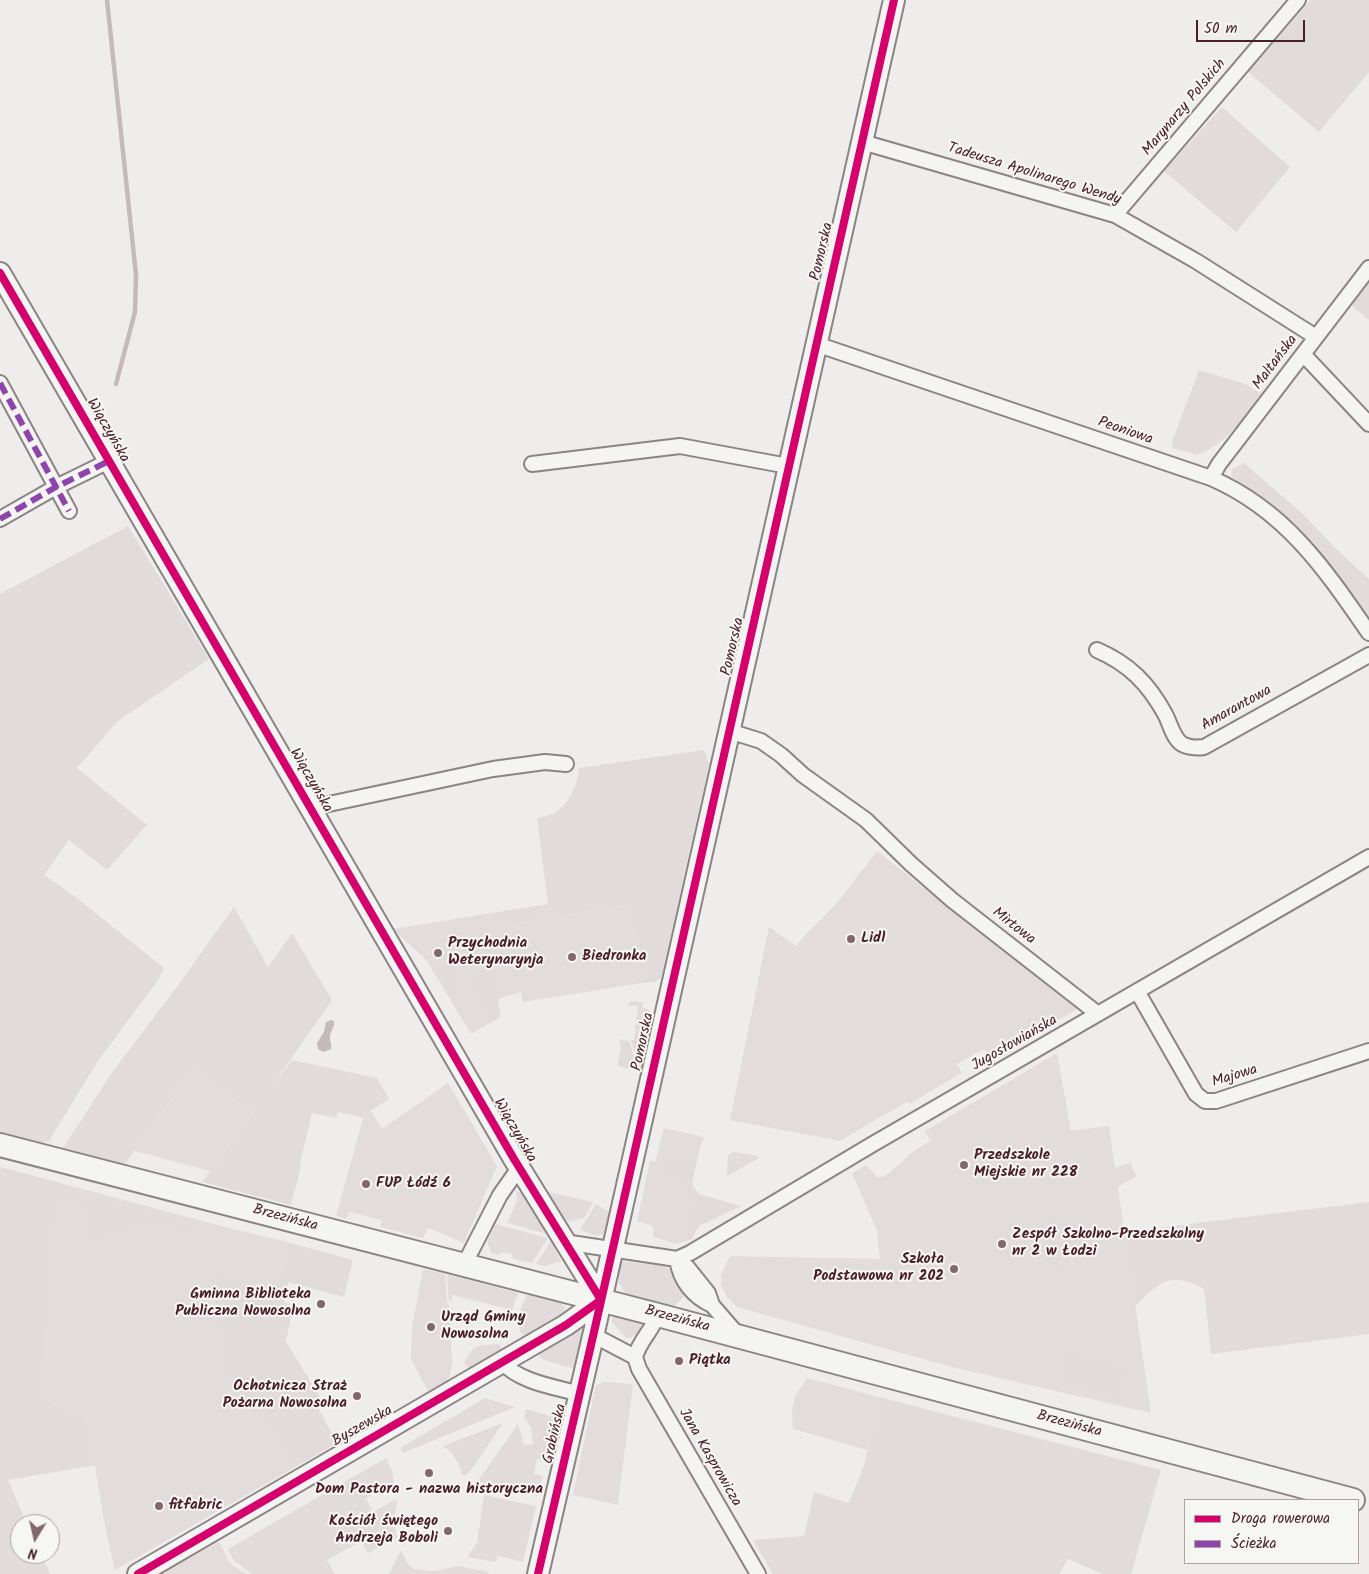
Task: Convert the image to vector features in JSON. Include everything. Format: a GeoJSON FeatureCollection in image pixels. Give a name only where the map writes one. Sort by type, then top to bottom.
{"type":"FeatureCollection","features":[{"type":"Feature","properties":{"kind":"main road","name":"Brzezińska"},"geometry":{"type":"LineString","coordinates":[[0,1145],[601,1300],[1349,1499]]}},
{"type":"Feature","properties":{"kind":"street","name":"Pomorska"},"geometry":{"type":"LineString","coordinates":[[601,1300],[894,0]]}},
{"type":"Feature","properties":{"kind":"street","name":"Marynarzy Polskich"},"geometry":{"type":"LineString","coordinates":[[1115,215],[1298,0]]}},
{"type":"Feature","properties":{"kind":"street","name":"Tadeusza Apolinarego Wendy"},"geometry":{"type":"LineString","coordinates":[[862,142],[1115,215],[1196,260],[1316,337]]}},
{"type":"Feature","properties":{"kind":"street","name":"Maltańska"},"geometry":{"type":"LineString","coordinates":[[1211,478],[1219,464],[1369,268]]}},
{"type":"Feature","properties":{"kind":"street","name":"Wiączyńska"},"geometry":{"type":"LineString","coordinates":[[0,273],[519,1168],[601,1300]]}},
{"type":"Feature","properties":{"kind":"street","name":"Peoniowa"},"geometry":{"type":"LineString","coordinates":[[816,344],[1227,485],[1255,502],[1292,533],[1319,563],[1369,633]]}},
{"type":"Feature","properties":{"kind":"street"},"geometry":{"type":"LineString","coordinates":[[1303,354],[1369,424]]}},
{"type":"Feature","properties":{"kind":"street"},"geometry":{"type":"LineString","coordinates":[[0,383],[68,511]]}},
{"type":"Feature","properties":{"kind":"street"},"geometry":{"type":"LineString","coordinates":[[532,464],[680,446],[788,466]]}},
{"type":"Feature","properties":{"kind":"street"},"geometry":{"type":"LineString","coordinates":[[0,519],[109,460]]}},
{"type":"Feature","properties":{"kind":"street","name":"Amarantowa"},"geometry":{"type":"LineString","coordinates":[[1097,650],[1115,658],[1140,677],[1154,696],[1180,743],[1197,748],[1204,747],[1369,655]]}},
{"type":"Feature","properties":{"kind":"street","name":"Mirtowa"},"geometry":{"type":"LineString","coordinates":[[729,731],[761,741],[772,748],[803,775],[866,820],[911,864],[952,900],[1098,1014]]}},
{"type":"Feature","properties":{"kind":"street"},"geometry":{"type":"LineString","coordinates":[[310,808],[493,769],[545,762],[566,764]]}},
{"type":"Feature","properties":{"kind":"street","name":"Jugosłowiańska"},"geometry":{"type":"LineString","coordinates":[[677,1259],[1369,857]]}},
{"type":"Feature","properties":{"kind":"street","name":"Majowa"},"geometry":{"type":"LineString","coordinates":[[1137,991],[1196,1094],[1206,1102],[1216,1101],[1369,1051]]}},
{"type":"Feature","properties":{"kind":"street"},"geometry":{"type":"LineString","coordinates":[[464,1265],[504,1189],[519,1168]]}},
{"type":"Feature","properties":{"kind":"street"},"geometry":{"type":"LineString","coordinates":[[564,1242],[677,1259],[678,1270],[683,1279],[699,1298],[712,1305],[740,1337]]}},
{"type":"Feature","properties":{"kind":"street","name":"Grabińska"},"geometry":{"type":"LineString","coordinates":[[538,1574],[601,1300]]}},
{"type":"Feature","properties":{"kind":"street","name":"Byszewska"},"geometry":{"type":"LineString","coordinates":[[138,1574],[566,1325],[601,1300]]}},
{"type":"Feature","properties":{"kind":"street"},"geometry":{"type":"LineString","coordinates":[[593,1335],[635,1357],[638,1348],[658,1315]]}},
{"type":"Feature","properties":{"kind":"street","name":"Jana Kasprowicza"},"geometry":{"type":"LineString","coordinates":[[635,1357],[638,1369],[758,1574]]}},
{"type":"Feature","properties":{"kind":"street"},"geometry":{"type":"LineString","coordinates":[[502,1362],[507,1368],[522,1377],[580,1394]]}},
{"type":"Feature","properties":{"kind":"shaded area"},"geometry":{"type":"Polygon","coordinates":[[[1311,0],[1369,0],[1369,72],[1319,132],[1248,72],[1311,0]]]}},
{"type":"Feature","properties":{"kind":"shaded area"},"geometry":{"type":"Polygon","coordinates":[[[1222,107],[1290,167],[1236,232],[1164,171],[1222,107]]]}},
{"type":"Feature","properties":{"kind":"shaded area"},"geometry":{"type":"Polygon","coordinates":[[[1369,277],[1369,320],[1349,303],[1369,277]]]}},
{"type":"Feature","properties":{"kind":"shaded area"},"geometry":{"type":"Polygon","coordinates":[[[1199,370],[1245,384],[1260,393],[1265,387],[1249,411],[1228,435],[1197,455],[1173,448],[1172,442],[1199,370]]]}},
{"type":"Feature","properties":{"kind":"shaded area"},"geometry":{"type":"Polygon","coordinates":[[[1244,463],[1303,514],[1335,548],[1369,579],[1369,619],[1313,542],[1294,523],[1231,476],[1232,469],[1244,463]]]}},
{"type":"Feature","properties":{"kind":"shaded area"},"geometry":{"type":"Polygon","coordinates":[[[128,526],[209,659],[118,721],[77,768],[147,825],[107,870],[69,840],[44,875],[77,898],[164,968],[159,979],[98,1061],[49,1141],[40,1143],[0,1133],[0,594],[128,526]]]}},
{"type":"Feature","properties":{"kind":"shaded area"},"geometry":{"type":"Polygon","coordinates":[[[704,750],[709,764],[661,978],[655,982],[642,983],[628,905],[494,927],[492,913],[548,904],[537,818],[552,814],[564,806],[572,794],[579,768],[704,750]]]}},
{"type":"Feature","properties":{"kind":"shaded area"},"geometry":{"type":"Polygon","coordinates":[[[877,851],[1078,1009],[990,1057],[984,1049],[957,1064],[962,1073],[909,1104],[908,1101],[840,1141],[730,1120],[769,927],[796,946],[840,899],[877,851]]]}},
{"type":"Feature","properties":{"kind":"shaded area"},"geometry":{"type":"Polygon","coordinates":[[[628,905],[642,983],[523,1002],[521,992],[497,999],[500,1012],[499,1018],[471,1034],[427,961],[393,929],[492,913],[494,927],[628,905]]]}},
{"type":"Feature","properties":{"kind":"shaded area"},"geometry":{"type":"Polygon","coordinates":[[[234,907],[268,967],[292,933],[332,1000],[270,1089],[292,1060],[377,1078],[389,1099],[364,1115],[363,1118],[338,1112],[336,1118],[312,1113],[291,1205],[202,1182],[253,1113],[193,1070],[125,1164],[63,1148],[113,1071],[234,907]]]}},
{"type":"Feature","properties":{"kind":"shaded area"},"geometry":{"type":"Polygon","coordinates":[[[484,914],[500,1012],[499,1018],[491,1020],[465,975],[453,982],[461,995],[454,1000],[436,968],[454,960],[459,974],[483,971],[474,916],[484,914]]]}},
{"type":"Feature","properties":{"kind":"shaded area"},"geometry":{"type":"Polygon","coordinates":[[[629,1002],[643,1002],[642,1007],[650,1011],[653,1019],[652,1033],[643,1071],[641,1071],[631,1040],[634,1040],[638,1006],[628,1005],[629,1002]]]}},
{"type":"Feature","properties":{"kind":"shaded area"},"geometry":{"type":"Polygon","coordinates":[[[331,1020],[334,1023],[330,1035],[331,1049],[323,1052],[318,1049],[317,1043],[324,1032],[326,1022],[331,1020]]]}},
{"type":"Feature","properties":{"kind":"shaded area"},"geometry":{"type":"Polygon","coordinates":[[[619,1039],[629,1041],[639,1071],[617,1066],[621,1049],[619,1039]]]}},
{"type":"Feature","properties":{"kind":"shaded area","name":"Zespół Szkolno-Przedszkolny nr 2 w Łodzi"},"geometry":{"type":"Polygon","coordinates":[[[1057,1053],[1071,1131],[1109,1126],[1115,1168],[1130,1163],[1137,1176],[1118,1187],[1151,1413],[948,1366],[737,1307],[727,1297],[721,1285],[721,1275],[730,1256],[880,1259],[877,1231],[852,1173],[866,1165],[879,1178],[888,1174],[915,1150],[930,1141],[925,1131],[1057,1053]]]}},
{"type":"Feature","properties":{"kind":"shaded area"},"geometry":{"type":"Polygon","coordinates":[[[193,1070],[253,1113],[210,1171],[135,1151],[193,1070]]]}},
{"type":"Feature","properties":{"kind":"shaded area"},"geometry":{"type":"Polygon","coordinates":[[[448,1083],[497,1166],[464,1243],[428,1228],[423,1238],[380,1227],[382,1220],[349,1212],[347,1219],[336,1216],[364,1115],[371,1111],[382,1129],[448,1083]]]}},
{"type":"Feature","properties":{"kind":"shaded area"},"geometry":{"type":"Polygon","coordinates":[[[664,1128],[704,1137],[691,1185],[692,1239],[677,1244],[653,1237],[653,1226],[637,1221],[650,1161],[655,1162],[664,1128]]]}},
{"type":"Feature","properties":{"kind":"shaded area"},"geometry":{"type":"Polygon","coordinates":[[[667,1152],[697,1160],[692,1185],[699,1194],[741,1206],[699,1226],[692,1239],[685,1241],[691,1202],[681,1200],[685,1183],[660,1177],[667,1152]]]}},
{"type":"Feature","properties":{"kind":"shaded area"},"geometry":{"type":"Polygon","coordinates":[[[733,1152],[758,1156],[759,1158],[727,1176],[728,1155],[733,1152]]]}},
{"type":"Feature","properties":{"kind":"shaded area"},"geometry":{"type":"Polygon","coordinates":[[[0,1167],[57,1182],[78,1193],[190,1222],[197,1229],[194,1243],[186,1244],[188,1234],[162,1227],[159,1237],[157,1226],[109,1233],[110,1244],[101,1243],[94,1241],[86,1232],[82,1204],[56,1205],[43,1395],[57,1407],[86,1413],[95,1465],[8,1480],[23,1514],[10,1514],[10,1564],[46,1564],[50,1574],[0,1574],[0,1167]]]}},
{"type":"Feature","properties":{"kind":"shaded area"},"geometry":{"type":"Polygon","coordinates":[[[57,1182],[287,1242],[274,1297],[270,1327],[337,1443],[115,1570],[105,1526],[86,1413],[57,1407],[43,1395],[57,1182]]]}},
{"type":"Feature","properties":{"kind":"shaded area"},"geometry":{"type":"Polygon","coordinates":[[[516,1191],[522,1193],[547,1234],[507,1223],[517,1201],[516,1191]]]}},
{"type":"Feature","properties":{"kind":"shaded area"},"geometry":{"type":"Polygon","coordinates":[[[544,1191],[593,1202],[584,1218],[569,1222],[556,1209],[544,1191]]]}},
{"type":"Feature","properties":{"kind":"shaded area"},"geometry":{"type":"Polygon","coordinates":[[[1369,1202],[1369,1334],[1211,1354],[1204,1289],[1182,1280],[1174,1280],[1158,1286],[1135,1306],[1123,1232],[1369,1202]]]}},
{"type":"Feature","properties":{"kind":"shaded area"},"geometry":{"type":"Polygon","coordinates":[[[596,1204],[609,1214],[604,1233],[598,1236],[580,1230],[596,1204]]]}},
{"type":"Feature","properties":{"kind":"shaded area"},"geometry":{"type":"Polygon","coordinates":[[[1050,1216],[1079,1224],[1066,1273],[1037,1266],[1050,1216]]]}},
{"type":"Feature","properties":{"kind":"shaded area"},"geometry":{"type":"Polygon","coordinates":[[[496,1224],[547,1239],[532,1263],[513,1259],[512,1254],[502,1252],[499,1255],[491,1253],[487,1241],[496,1224]]]}},
{"type":"Feature","properties":{"kind":"shaded area"},"geometry":{"type":"Polygon","coordinates":[[[551,1241],[561,1261],[545,1266],[536,1264],[551,1241]]]}},
{"type":"Feature","properties":{"kind":"shaded area"},"geometry":{"type":"Polygon","coordinates":[[[287,1242],[353,1260],[344,1297],[288,1282],[284,1302],[293,1305],[286,1342],[322,1400],[316,1404],[337,1443],[293,1468],[286,1454],[283,1456],[281,1453],[284,1450],[275,1434],[271,1436],[240,1383],[230,1389],[223,1369],[211,1275],[215,1272],[253,1282],[251,1291],[274,1296],[287,1242]]]}},
{"type":"Feature","properties":{"kind":"shaded area"},"geometry":{"type":"Polygon","coordinates":[[[620,1261],[666,1266],[688,1292],[673,1308],[626,1295],[619,1283],[617,1263],[620,1261]]]}},
{"type":"Feature","properties":{"kind":"shaded area"},"geometry":{"type":"Polygon","coordinates":[[[423,1269],[445,1274],[447,1302],[450,1308],[452,1364],[449,1380],[429,1393],[411,1359],[412,1327],[423,1269]]]}},
{"type":"Feature","properties":{"kind":"shaded area"},"geometry":{"type":"Polygon","coordinates":[[[449,1275],[518,1293],[512,1310],[452,1295],[452,1302],[449,1300],[447,1277],[449,1275]]]}},
{"type":"Feature","properties":{"kind":"shaded area"},"geometry":{"type":"Polygon","coordinates":[[[529,1292],[559,1300],[565,1308],[564,1315],[530,1337],[521,1333],[519,1328],[519,1317],[529,1292]]]}},
{"type":"Feature","properties":{"kind":"shaded area"},"geometry":{"type":"Polygon","coordinates":[[[616,1315],[642,1322],[643,1328],[634,1336],[626,1338],[612,1322],[616,1315]]]}},
{"type":"Feature","properties":{"kind":"shaded area"},"geometry":{"type":"Polygon","coordinates":[[[577,1329],[585,1332],[580,1368],[575,1369],[541,1359],[538,1352],[577,1329]]]}},
{"type":"Feature","properties":{"kind":"shaded area"},"geometry":{"type":"Polygon","coordinates":[[[498,1344],[503,1349],[470,1369],[464,1363],[471,1352],[477,1347],[498,1344]]]}},
{"type":"Feature","properties":{"kind":"shaded area"},"geometry":{"type":"Polygon","coordinates":[[[1067,1349],[1128,1366],[1119,1400],[1058,1383],[1067,1349]]]}},
{"type":"Feature","properties":{"kind":"shaded area"},"geometry":{"type":"Polygon","coordinates":[[[807,1378],[879,1397],[867,1450],[793,1429],[792,1409],[796,1395],[807,1378]]]}},
{"type":"Feature","properties":{"kind":"shaded area"},"geometry":{"type":"Polygon","coordinates":[[[604,1382],[633,1384],[618,1505],[573,1495],[596,1385],[604,1382]]]}},
{"type":"Feature","properties":{"kind":"shaded area"},"geometry":{"type":"Polygon","coordinates":[[[879,1397],[1161,1470],[1131,1574],[1103,1574],[1068,1559],[1059,1574],[773,1574],[753,1540],[804,1536],[814,1492],[849,1503],[864,1465],[879,1397]]]}},
{"type":"Feature","properties":{"kind":"shaded area"},"geometry":{"type":"Polygon","coordinates":[[[485,1398],[515,1407],[403,1453],[400,1448],[485,1398]]]}},
{"type":"Feature","properties":{"kind":"shaded area"},"geometry":{"type":"Polygon","coordinates":[[[526,1409],[557,1418],[547,1460],[537,1459],[534,1474],[543,1476],[538,1496],[480,1486],[478,1481],[518,1424],[524,1445],[533,1444],[531,1427],[524,1417],[526,1409]]]}},
{"type":"Feature","properties":{"kind":"shaded area"},"geometry":{"type":"Polygon","coordinates":[[[503,1423],[472,1469],[465,1476],[462,1475],[456,1459],[443,1446],[503,1423]]]}},
{"type":"Feature","properties":{"kind":"shaded area"},"geometry":{"type":"Polygon","coordinates":[[[386,1458],[392,1470],[394,1484],[366,1498],[373,1512],[397,1499],[394,1522],[397,1538],[368,1553],[361,1541],[327,1560],[335,1574],[252,1574],[234,1561],[228,1549],[386,1458]]]}},
{"type":"Feature","properties":{"kind":"shaded area"},"geometry":{"type":"Polygon","coordinates":[[[484,1495],[536,1506],[523,1562],[498,1556],[496,1562],[467,1557],[477,1543],[484,1495]]]}},
{"type":"Feature","properties":{"kind":"shaded area"},"geometry":{"type":"Polygon","coordinates":[[[219,1542],[230,1563],[246,1574],[160,1574],[219,1542]]]}},
{"type":"Feature","properties":{"kind":"shaded area"},"geometry":{"type":"Polygon","coordinates":[[[401,1550],[408,1564],[414,1569],[435,1571],[458,1566],[489,1572],[488,1574],[389,1574],[401,1550]]]}},
{"type":"Feature","properties":{"kind":"waterway"},"geometry":{"type":"LineString","coordinates":[[107,0],[136,275],[135,312],[116,384]]}},
{"type":"Feature","properties":{"kind":"marked path"},"geometry":{"type":"LineString","coordinates":[[0,383],[69,511]]}},
{"type":"Feature","properties":{"kind":"marked path"},"geometry":{"type":"LineString","coordinates":[[0,519],[56,487],[109,461]]}},
{"type":"Feature","properties":{"kind":"cycle path"},"geometry":{"type":"LineString","coordinates":[[538,1574],[894,0]]}},
{"type":"Feature","properties":{"kind":"cycle path"},"geometry":{"type":"LineString","coordinates":[[0,273],[514,1159],[601,1300]]}},
{"type":"Feature","properties":{"kind":"cycle path"},"geometry":{"type":"LineString","coordinates":[[138,1574],[566,1325],[601,1300]]}},
{"type":"Feature","properties":{"kind":"place","name":"Lidl"},"geometry":{"type":"Point","coordinates":[851,939]}},
{"type":"Feature","properties":{"kind":"place","name":"Przychodnia Weterynarynja"},"geometry":{"type":"Point","coordinates":[438,953]}},
{"type":"Feature","properties":{"kind":"place","name":"Biedronka"},"geometry":{"type":"Point","coordinates":[572,957]}},
{"type":"Feature","properties":{"kind":"place","name":"Przedszkole Miejskie nr 228"},"geometry":{"type":"Point","coordinates":[964,1165]}},
{"type":"Feature","properties":{"kind":"place","name":"FUP Łódź 6"},"geometry":{"type":"Point","coordinates":[366,1184]}},
{"type":"Feature","properties":{"kind":"place","name":"Zespół Szkolno-Przedszkolny nr 2 w Łodzi"},"geometry":{"type":"Point","coordinates":[1002,1244]}},
{"type":"Feature","properties":{"kind":"place","name":"Szkoła Podstawowa nr 202"},"geometry":{"type":"Point","coordinates":[954,1269]}},
{"type":"Feature","properties":{"kind":"place","name":"Gminna Biblioteka Publiczna Nowosolna"},"geometry":{"type":"Point","coordinates":[321,1304]}},
{"type":"Feature","properties":{"kind":"place","name":"Urząd Gminy Nowosolna"},"geometry":{"type":"Point","coordinates":[431,1327]}},
{"type":"Feature","properties":{"kind":"place","name":"Piątka"},"geometry":{"type":"Point","coordinates":[679,1361]}},
{"type":"Feature","properties":{"kind":"place","name":"Ochotnicza Straż Pożarna Nowosolna"},"geometry":{"type":"Point","coordinates":[357,1396]}},
{"type":"Feature","properties":{"kind":"place","name":"Dom Pastora - nazwa historyczna"},"geometry":{"type":"Point","coordinates":[429,1473]}},
{"type":"Feature","properties":{"kind":"place","name":"fitfabric"},"geometry":{"type":"Point","coordinates":[159,1506]}},
{"type":"Feature","properties":{"kind":"place","name":"Kościół świętego Andrzeja Boboli"},"geometry":{"type":"Point","coordinates":[448,1531]}}]}
